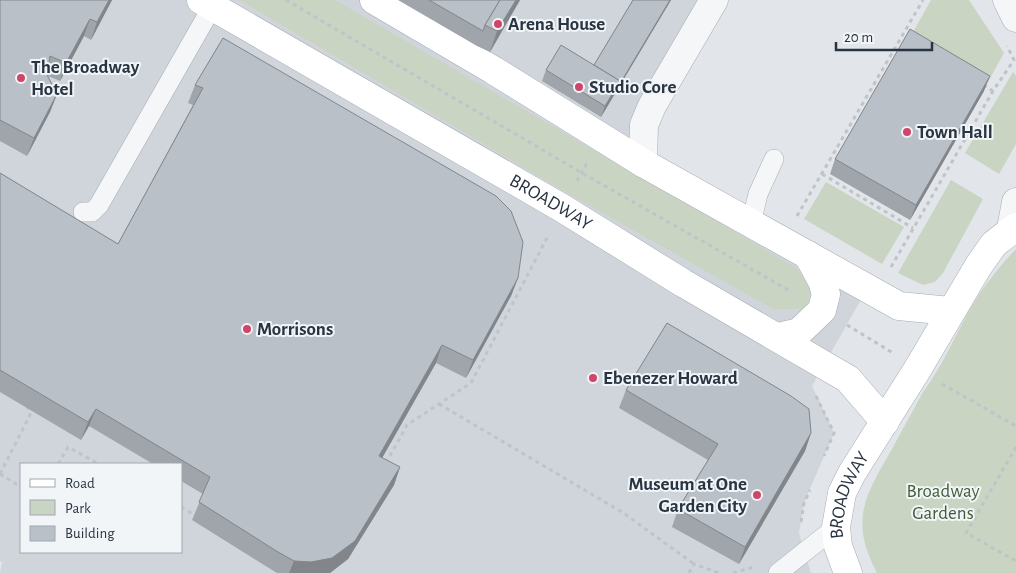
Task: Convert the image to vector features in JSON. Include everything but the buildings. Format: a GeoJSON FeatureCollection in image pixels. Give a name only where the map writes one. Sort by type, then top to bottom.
{"type":"FeatureCollection","features":[{"type":"Feature","properties":{"kind":"street"},"geometry":{"type":"LineString","coordinates":[[374,0],[493,70],[643,163],[899,306],[950,311]]}},
{"type":"Feature","properties":{"kind":"street"},"geometry":{"type":"LineString","coordinates":[[643,163],[644,125],[652,106],[714,0]]}},
{"type":"Feature","properties":{"kind":"street"},"geometry":{"type":"LineString","coordinates":[[1007,0],[1016,18]]}},
{"type":"Feature","properties":{"kind":"street","name":"BROADWAY"},"geometry":{"type":"LineString","coordinates":[[206,3],[562,208],[683,283],[848,379],[885,422]]}},
{"type":"Feature","properties":{"kind":"street"},"geometry":{"type":"LineString","coordinates":[[1014,228],[1016,202]]}},
{"type":"Feature","properties":{"kind":"street","name":"BROADWAY"},"geometry":{"type":"LineString","coordinates":[[848,573],[838,546],[836,527],[842,493],[978,265],[994,244],[1014,228]]}},
{"type":"Feature","properties":{"kind":"street"},"geometry":{"type":"LineString","coordinates":[[778,337],[799,332],[822,310],[826,294],[822,281],[808,255]]}},
{"type":"Feature","properties":{"kind":"lane"},"geometry":{"type":"LineString","coordinates":[[83,212],[92,212],[99,205],[206,3]]}},
{"type":"Feature","properties":{"kind":"lane"},"geometry":{"type":"LineString","coordinates":[[752,224],[758,194],[774,159]]}},
{"type":"Feature","properties":{"kind":"lane"},"geometry":{"type":"LineString","coordinates":[[778,573],[836,527]]}},
{"type":"Feature","properties":{"kind":"path"},"geometry":{"type":"LineString","coordinates":[[286,0],[582,173],[822,310],[897,356]]}},
{"type":"Feature","properties":{"kind":"path"},"geometry":{"type":"LineString","coordinates":[[783,241],[923,0]]}},
{"type":"Feature","properties":{"kind":"path"},"geometry":{"type":"LineString","coordinates":[[901,38],[909,42]]}},
{"type":"Feature","properties":{"kind":"path"},"geometry":{"type":"LineString","coordinates":[[890,268],[993,91],[1014,60]]}},
{"type":"Feature","properties":{"kind":"path"},"geometry":{"type":"LineString","coordinates":[[976,81],[993,91]]}},
{"type":"Feature","properties":{"kind":"path"},"geometry":{"type":"LineString","coordinates":[[383,468],[407,425],[471,383],[562,208],[601,138]]}},
{"type":"Feature","properties":{"kind":"path"},"geometry":{"type":"LineString","coordinates":[[822,174],[913,228]]}},
{"type":"Feature","properties":{"kind":"path"},"geometry":{"type":"LineString","coordinates":[[941,384],[1016,426]]}},
{"type":"Feature","properties":{"kind":"path"},"geometry":{"type":"LineString","coordinates":[[816,394],[834,433],[823,459]]}},
{"type":"Feature","properties":{"kind":"path"},"geometry":{"type":"LineString","coordinates":[[20,486],[0,474],[30,416],[24,399]]}},
{"type":"Feature","properties":{"kind":"path"},"geometry":{"type":"LineString","coordinates":[[438,404],[622,512],[694,564],[719,573]]}},
{"type":"Feature","properties":{"kind":"path"},"geometry":{"type":"LineString","coordinates":[[59,463],[68,447],[97,463]]}},
{"type":"Feature","properties":{"kind":"path"},"geometry":{"type":"LineString","coordinates":[[1016,447],[966,533],[1016,561]]}},
{"type":"Feature","properties":{"kind":"path"},"geometry":{"type":"LineString","coordinates":[[804,503],[812,485]]}},
{"type":"Feature","properties":{"kind":"path"},"geometry":{"type":"LineString","coordinates":[[182,508],[198,518]]}},
{"type":"Feature","properties":{"kind":"path"},"geometry":{"type":"LineString","coordinates":[[689,573],[694,564]]}},
{"type":"Feature","properties":{"kind":"shaded area"},"geometry":{"type":"Polygon","coordinates":[[[0,0],[714,0],[652,106],[643,163],[867,289],[812,386],[834,433],[804,503],[799,533],[811,573],[0,573],[2,562],[0,561],[0,0]]]}},
{"type":"Feature","properties":{"kind":"green space"},"geometry":{"type":"Polygon","coordinates":[[[239,0],[335,0],[785,261],[799,271],[808,281],[811,294],[808,301],[803,309],[773,309],[560,189],[239,0]]]}},
{"type":"Feature","properties":{"kind":"green space"},"geometry":{"type":"Polygon","coordinates":[[[931,0],[969,0],[1004,53],[988,82],[912,34],[931,0]]]}},
{"type":"Feature","properties":{"kind":"green space"},"geometry":{"type":"Polygon","coordinates":[[[1013,72],[1016,76],[1016,144],[999,174],[965,153],[1013,72]]]}},
{"type":"Feature","properties":{"kind":"green space"},"geometry":{"type":"Polygon","coordinates":[[[951,180],[983,199],[943,273],[935,282],[923,285],[898,273],[951,180]]]}},
{"type":"Feature","properties":{"kind":"green space"},"geometry":{"type":"Polygon","coordinates":[[[826,182],[904,227],[882,264],[804,219],[826,182]]]}},
{"type":"Feature","properties":{"kind":"green space","name":"Broadway Gardens"},"geometry":{"type":"Polygon","coordinates":[[[1016,249],[1016,573],[877,573],[868,554],[862,523],[868,495],[874,481],[974,303],[991,278],[1016,249]]]}},
{"type":"Feature","properties":{"kind":"place","name":"Arena House"},"geometry":{"type":"Point","coordinates":[498,24]}},
{"type":"Feature","properties":{"kind":"place","name":"The Broadway Hotel"},"geometry":{"type":"Point","coordinates":[21,78]}},
{"type":"Feature","properties":{"kind":"place","name":"Studio Core"},"geometry":{"type":"Point","coordinates":[579,87]}},
{"type":"Feature","properties":{"kind":"place","name":"Town Hall"},"geometry":{"type":"Point","coordinates":[907,132]}},
{"type":"Feature","properties":{"kind":"place","name":"Morrisons"},"geometry":{"type":"Point","coordinates":[247,329]}},
{"type":"Feature","properties":{"kind":"place","name":"Ebenezer Howard"},"geometry":{"type":"Point","coordinates":[593,378]}},
{"type":"Feature","properties":{"kind":"place","name":"Museum at One Garden City"},"geometry":{"type":"Point","coordinates":[757,495]}}]}
